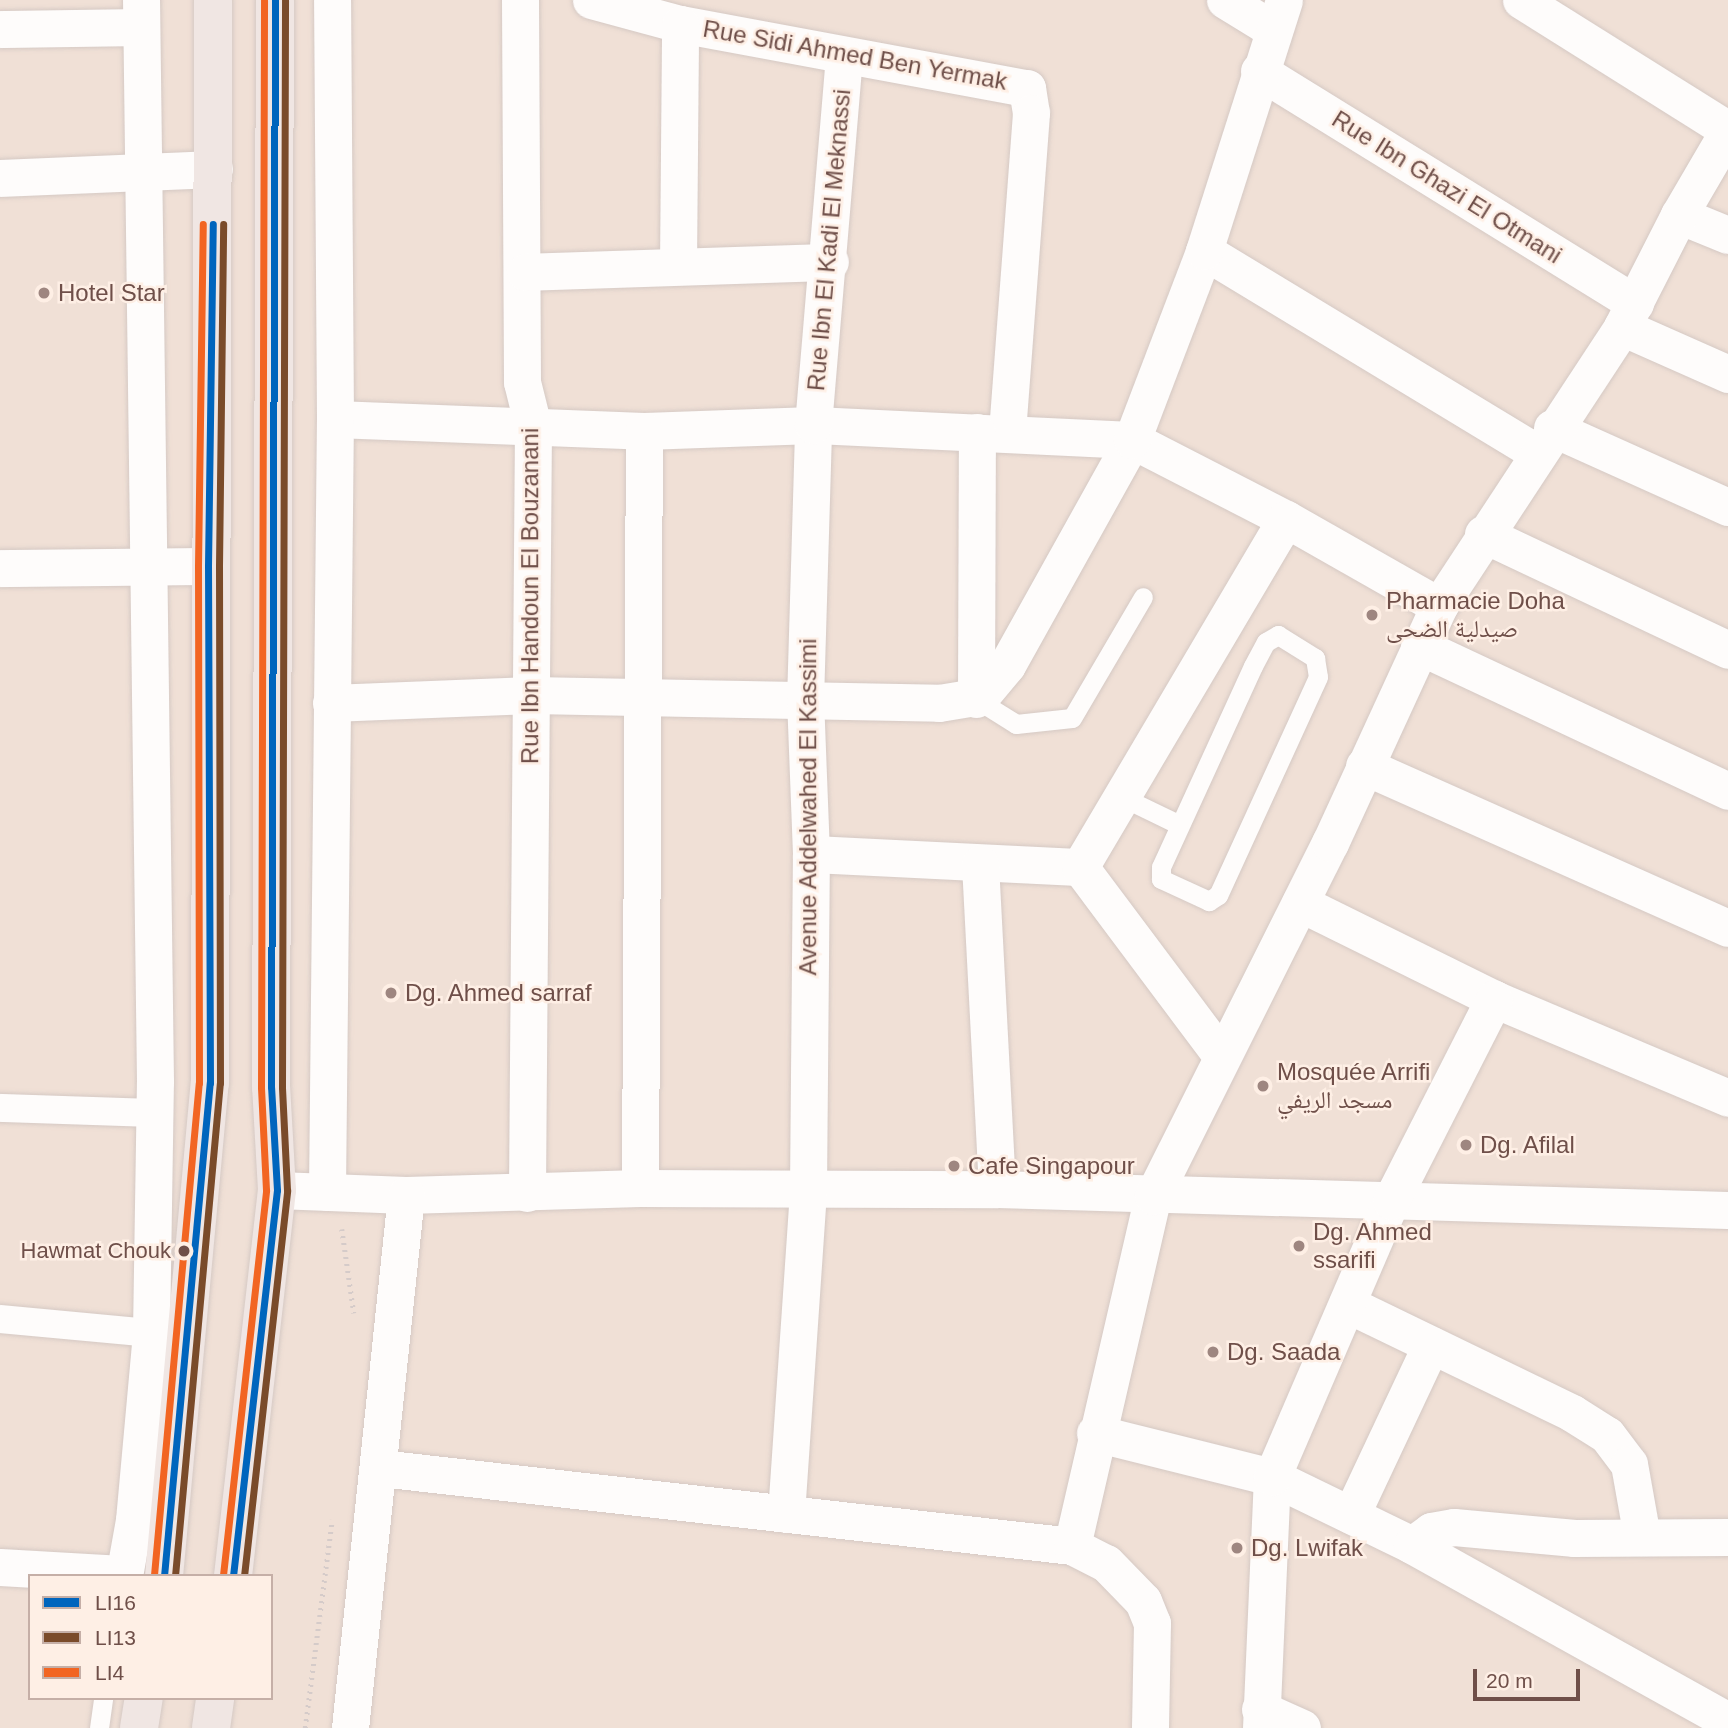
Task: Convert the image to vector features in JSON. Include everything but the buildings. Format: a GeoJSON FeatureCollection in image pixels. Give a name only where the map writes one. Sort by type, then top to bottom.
{"type":"FeatureCollection","features":[{"type":"Feature","properties":{"kind":"highway"},"geometry":{"type":"LineString","coordinates":[[164,1574],[210,1083],[208,566],[214,169],[213,0]]}},
{"type":"Feature","properties":{"kind":"highway"},"geometry":{"type":"LineString","coordinates":[[233,1574],[277,1190],[271,1087],[275,0]]}},
{"type":"Feature","properties":{"kind":"highway"},"geometry":{"type":"LineString","coordinates":[[139,1728],[144,1700]]}},
{"type":"Feature","properties":{"kind":"highway"},"geometry":{"type":"LineString","coordinates":[[211,1728],[215,1700]]}},
{"type":"Feature","properties":{"kind":"highway"},"geometry":{"type":"LineString","coordinates":[[226,1728],[227,1700]]}},
{"type":"Feature","properties":{"kind":"street"},"geometry":{"type":"LineString","coordinates":[[327,1192],[335,419],[332,0]]}},
{"type":"Feature","properties":{"kind":"street","name":"Rue Ibn Handoun El Bouzanani"},"geometry":{"type":"LineString","coordinates":[[520,0],[525,272],[522,382],[533,426],[527,1193]]}},
{"type":"Feature","properties":{"kind":"street","name":"Rue Sidi Ahmed Ben Yermak"},"geometry":{"type":"LineString","coordinates":[[591,0],[680,24],[844,56],[1018,83],[1031,95],[992,432]]}},
{"type":"Feature","properties":{"kind":"street"},"geometry":{"type":"LineString","coordinates":[[331,703],[531,695],[805,701],[976,699],[1007,666],[1132,440],[1204,251],[1279,15],[1225,0]]}},
{"type":"Feature","properties":{"kind":"street"},"geometry":{"type":"LineString","coordinates":[[1072,1546],[1095,1433],[1153,1196],[1300,903],[1439,606],[1544,440],[1628,315],[1679,215],[1728,130],[1521,0]]}},
{"type":"Feature","properties":{"kind":"street"},"geometry":{"type":"LineString","coordinates":[[0,29],[141,14],[152,568],[154,1113],[151,1333],[135,1520],[123,1574]]}},
{"type":"Feature","properties":{"kind":"street"},"geometry":{"type":"LineString","coordinates":[[678,266],[680,24]]}},
{"type":"Feature","properties":{"kind":"street","name":"Rue Ibn El Kadi El Meknassi"},"geometry":{"type":"LineString","coordinates":[[813,425],[830,262],[844,56]]}},
{"type":"Feature","properties":{"kind":"street","name":"Rue Ibn Ghazi El Otmani"},"geometry":{"type":"LineString","coordinates":[[1259,71],[1628,315],[1728,374]]}},
{"type":"Feature","properties":{"kind":"street"},"geometry":{"type":"LineString","coordinates":[[0,178],[214,169]]}},
{"type":"Feature","properties":{"kind":"street"},"geometry":{"type":"LineString","coordinates":[[1679,215],[1728,235]]}},
{"type":"Feature","properties":{"kind":"street"},"geometry":{"type":"LineString","coordinates":[[1204,251],[1544,440],[1728,507]]}},
{"type":"Feature","properties":{"kind":"street"},"geometry":{"type":"LineString","coordinates":[[525,272],[830,262]]}},
{"type":"Feature","properties":{"kind":"street","name":"Rue Ibn El Kadi El Meknassi"},"geometry":{"type":"LineString","coordinates":[[335,419],[644,431],[813,425],[1132,440]]}},
{"type":"Feature","properties":{"kind":"street","name":"Avenue Addelwahed El Kassimi"},"geometry":{"type":"LineString","coordinates":[[786,1514],[808,1190],[811,854],[805,701],[813,425]]}},
{"type":"Feature","properties":{"kind":"street"},"geometry":{"type":"LineString","coordinates":[[640,1188],[644,431]]}},
{"type":"Feature","properties":{"kind":"street"},"geometry":{"type":"LineString","coordinates":[[976,699],[992,432]]}},
{"type":"Feature","properties":{"kind":"street"},"geometry":{"type":"LineString","coordinates":[[1132,440],[1286,519],[1439,606]]}},
{"type":"Feature","properties":{"kind":"street"},"geometry":{"type":"LineString","coordinates":[[1080,867],[1286,519]]}},
{"type":"Feature","properties":{"kind":"street"},"geometry":{"type":"LineString","coordinates":[[1483,534],[1728,650]]}},
{"type":"Feature","properties":{"kind":"street"},"geometry":{"type":"LineString","coordinates":[[0,568],[208,566]]}},
{"type":"Feature","properties":{"kind":"street"},"geometry":{"type":"LineString","coordinates":[[1419,646],[1728,792]]}},
{"type":"Feature","properties":{"kind":"street"},"geometry":{"type":"LineString","coordinates":[[1364,766],[1728,928]]}},
{"type":"Feature","properties":{"kind":"street"},"geometry":{"type":"LineString","coordinates":[[811,854],[1080,867]]}},
{"type":"Feature","properties":{"kind":"street"},"geometry":{"type":"LineString","coordinates":[[980,864],[997,1189]]}},
{"type":"Feature","properties":{"kind":"street"},"geometry":{"type":"LineString","coordinates":[[1080,867],[1222,1057]]}},
{"type":"Feature","properties":{"kind":"street"},"geometry":{"type":"LineString","coordinates":[[1300,903],[1494,999],[1728,1098]]}},
{"type":"Feature","properties":{"kind":"street"},"geometry":{"type":"LineString","coordinates":[[1302,1728],[1260,1718],[1272,1477],[1391,1201],[1494,999]]}},
{"type":"Feature","properties":{"kind":"street"},"geometry":{"type":"LineString","coordinates":[[0,1108],[154,1113]]}},
{"type":"Feature","properties":{"kind":"street"},"geometry":{"type":"LineString","coordinates":[[277,1190],[406,1195],[640,1188],[997,1189],[1153,1196],[1728,1210]]}},
{"type":"Feature","properties":{"kind":"street"},"geometry":{"type":"LineString","coordinates":[[350,1728],[380,1468],[406,1195]]}},
{"type":"Feature","properties":{"kind":"street"},"geometry":{"type":"LineString","coordinates":[[1347,1304],[1607,1435],[1629,1464],[1642,1537]]}},
{"type":"Feature","properties":{"kind":"street"},"geometry":{"type":"LineString","coordinates":[[0,1319],[151,1333]]}},
{"type":"Feature","properties":{"kind":"street"},"geometry":{"type":"LineString","coordinates":[[1351,1515],[1431,1345]]}},
{"type":"Feature","properties":{"kind":"street"},"geometry":{"type":"LineString","coordinates":[[1095,1433],[1272,1477],[1412,1545],[1728,1721]]}},
{"type":"Feature","properties":{"kind":"street"},"geometry":{"type":"LineString","coordinates":[[380,1468],[1072,1546],[1106,1563],[1143,1601],[1152,1623],[1150,1728]]}},
{"type":"Feature","properties":{"kind":"street"},"geometry":{"type":"LineString","coordinates":[[1412,1545],[1431,1531],[1454,1527],[1574,1538],[1728,1536]]}},
{"type":"Feature","properties":{"kind":"street"},"geometry":{"type":"LineString","coordinates":[[0,1567],[108,1574]]}},
{"type":"Feature","properties":{"kind":"lane"},"geometry":{"type":"LineString","coordinates":[[976,699],[1016,724],[1072,718],[1143,597]]}},
{"type":"Feature","properties":{"kind":"lane"},"geometry":{"type":"LineString","coordinates":[[1278,635],[1315,658],[1318,677],[1218,895],[1209,901],[1161,879],[1161,867],[1180,825],[1266,642],[1278,635]]}},
{"type":"Feature","properties":{"kind":"lane"},"geometry":{"type":"LineString","coordinates":[[1122,797],[1180,825]]}},
{"type":"Feature","properties":{"kind":"lane"},"geometry":{"type":"LineString","coordinates":[[99,1728],[103,1700]]}},
{"type":"Feature","properties":{"kind":"path"},"geometry":{"type":"LineString","coordinates":[[327,1192],[340,1221],[355,1323]]}},
{"type":"Feature","properties":{"kind":"path"},"geometry":{"type":"LineString","coordinates":[[305,1728],[334,1508]]}},
{"type":"Feature","properties":{"kind":"shaded area"},"geometry":{"type":"Polygon","coordinates":[[[0,0],[1728,0],[1728,1728],[0,1728],[0,0]]]}},
{"type":"Feature","properties":{"kind":"transit line","name":"LI4"},"geometry":{"type":"LineString","coordinates":[[223,1574],[266,1190],[261,1087],[264,0]]}},
{"type":"Feature","properties":{"kind":"transit line","name":"LI16"},"geometry":{"type":"LineString","coordinates":[[233,1574],[277,1190],[271,1087],[275,0]]}},
{"type":"Feature","properties":{"kind":"transit line","name":"LI13"},"geometry":{"type":"LineString","coordinates":[[244,1574],[287,1190],[282,1087],[285,0]]}},
{"type":"Feature","properties":{"kind":"transit line","name":"LI4"},"geometry":{"type":"LineString","coordinates":[[154,1574],[199,1083],[198,566],[203,224]]}},
{"type":"Feature","properties":{"kind":"transit line","name":"LI16"},"geometry":{"type":"LineString","coordinates":[[164,1574],[210,1083],[208,566],[213,224]]}},
{"type":"Feature","properties":{"kind":"transit line","name":"LI13"},"geometry":{"type":"LineString","coordinates":[[175,1574],[220,1083],[219,566],[223,224]]}},
{"type":"Feature","properties":{"kind":"place","name":"Hotel Star"},"geometry":{"type":"Point","coordinates":[44,293]}},
{"type":"Feature","properties":{"kind":"place","name":"Pharmacie Doha صيدلية الضحى"},"geometry":{"type":"Point","coordinates":[1372,615]}},
{"type":"Feature","properties":{"kind":"place","name":"Dg. Ahmed sarraf"},"geometry":{"type":"Point","coordinates":[391,993]}},
{"type":"Feature","properties":{"kind":"place","name":"Mosquée Arrifi مسجد الريفي"},"geometry":{"type":"Point","coordinates":[1263,1086]}},
{"type":"Feature","properties":{"kind":"place","name":"Dg. Afilal"},"geometry":{"type":"Point","coordinates":[1466,1145]}},
{"type":"Feature","properties":{"kind":"place","name":"Cafe Singapour"},"geometry":{"type":"Point","coordinates":[954,1166]}},
{"type":"Feature","properties":{"kind":"place","name":"Dg. Ahmed ssarifi"},"geometry":{"type":"Point","coordinates":[1299,1246]}},
{"type":"Feature","properties":{"kind":"place","name":"Hawmat Chouk"},"geometry":{"type":"Point","coordinates":[184,1251]}},
{"type":"Feature","properties":{"kind":"place","name":"Dg. Saada"},"geometry":{"type":"Point","coordinates":[1213,1352]}},
{"type":"Feature","properties":{"kind":"place","name":"Dg. Lwifak"},"geometry":{"type":"Point","coordinates":[1237,1548]}}]}
